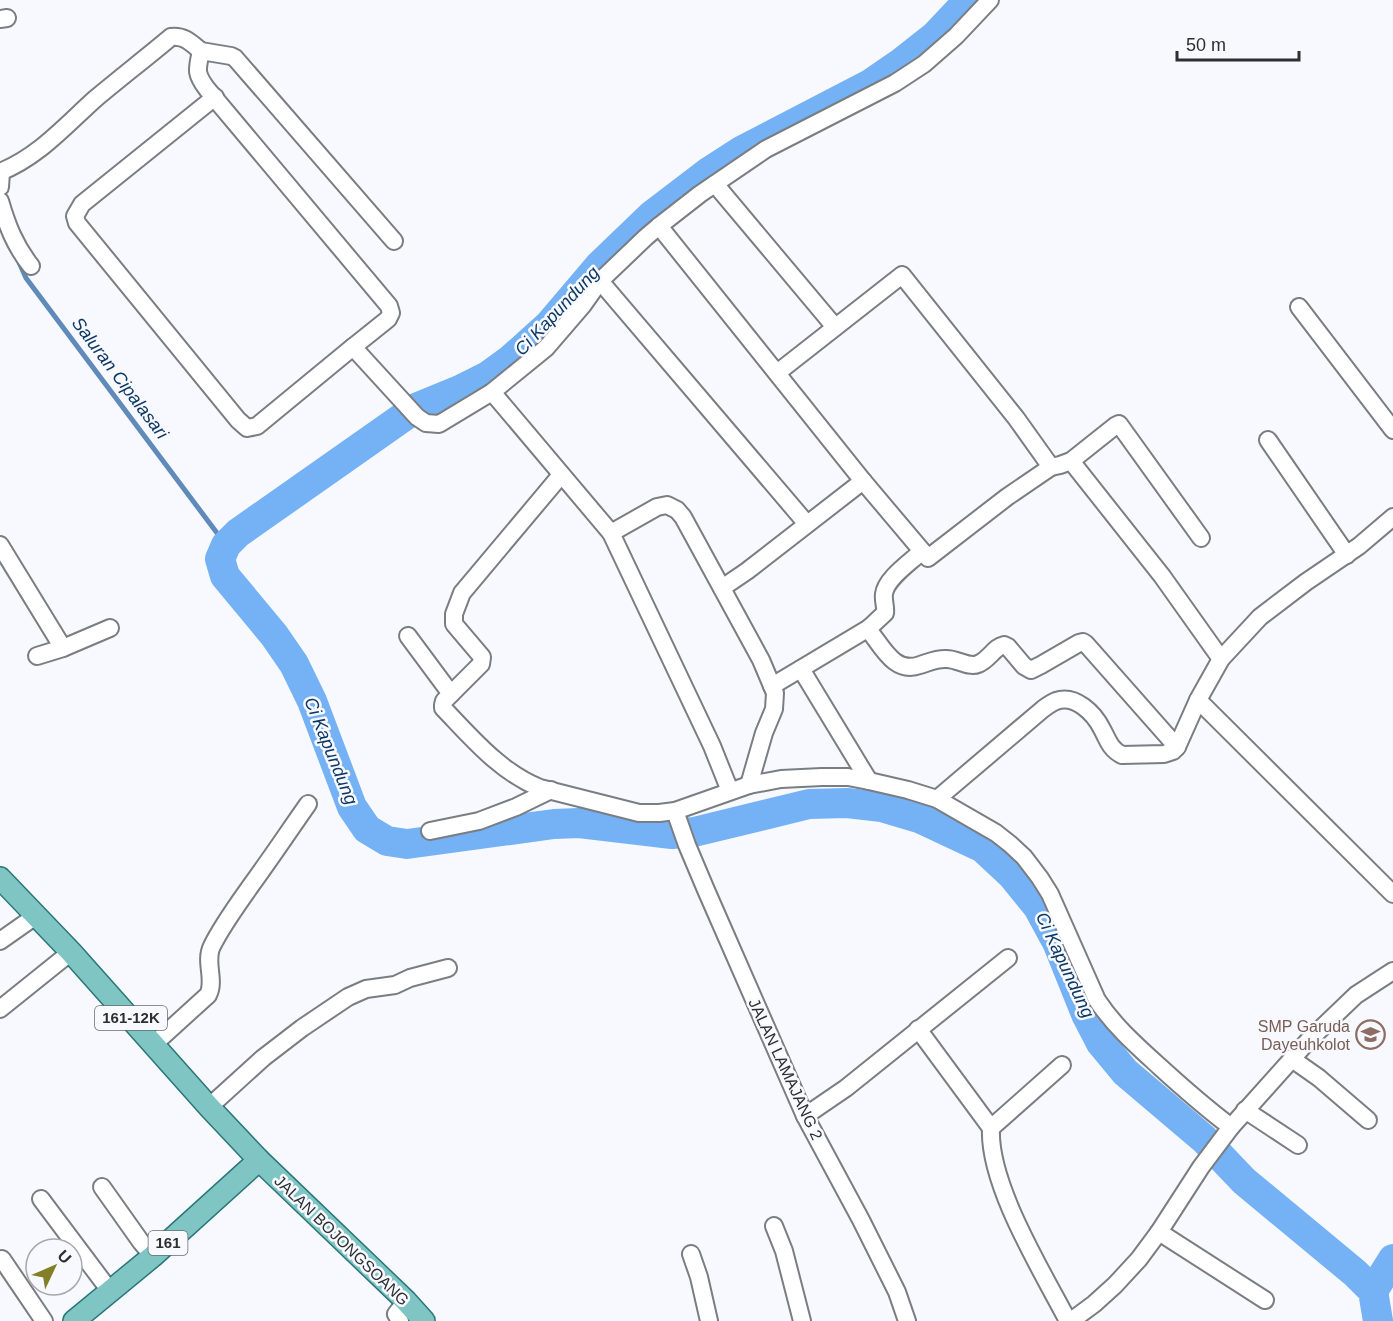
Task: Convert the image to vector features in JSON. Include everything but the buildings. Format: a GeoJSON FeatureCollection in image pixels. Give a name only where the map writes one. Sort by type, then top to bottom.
{"type":"FeatureCollection","features":[{"type":"Feature","properties":{"kind":"main road","name":"161-12K"},"geometry":{"type":"LineString","coordinates":[[0,878],[71,952],[259,1161]]}},
{"type":"Feature","properties":{"kind":"main road","name":"161"},"geometry":{"type":"LineString","coordinates":[[74,1321],[153,1256],[259,1161]]}},
{"type":"Feature","properties":{"kind":"main road","name":"JALAN BOJONGSOANG"},"geometry":{"type":"LineString","coordinates":[[259,1161],[412,1316]]}},
{"type":"Feature","properties":{"kind":"street"},"geometry":{"type":"LineString","coordinates":[[353,347],[417,417],[426,423],[439,424],[492,392],[546,348],[583,305],[600,281],[659,226],[766,149],[895,83],[924,64],[956,36],[990,0]]}},
{"type":"Feature","properties":{"kind":"street"},"geometry":{"type":"LineString","coordinates":[[0,177],[56,136],[95,99],[171,38],[179,36],[201,51],[235,58],[394,241]]}},
{"type":"Feature","properties":{"kind":"street"},"geometry":{"type":"LineString","coordinates":[[201,51],[199,78],[215,97],[389,306],[391,313],[388,319],[257,426],[247,428],[238,420],[77,223],[75,216],[82,204],[215,97]]}},
{"type":"Feature","properties":{"kind":"street"},"geometry":{"type":"LineString","coordinates":[[715,184],[835,327]]}},
{"type":"Feature","properties":{"kind":"street"},"geometry":{"type":"LineString","coordinates":[[0,201],[7,227],[20,253],[31,266]]}},
{"type":"Feature","properties":{"kind":"street"},"geometry":{"type":"LineString","coordinates":[[659,226],[863,481],[928,558],[998,504],[1051,467],[1071,461],[1119,424],[1201,538]]}},
{"type":"Feature","properties":{"kind":"street"},"geometry":{"type":"LineString","coordinates":[[777,373],[902,275],[1016,418],[1051,467]]}},
{"type":"Feature","properties":{"kind":"street"},"geometry":{"type":"LineString","coordinates":[[600,281],[807,524]]}},
{"type":"Feature","properties":{"kind":"street"},"geometry":{"type":"LineString","coordinates":[[1299,307],[1393,430]]}},
{"type":"Feature","properties":{"kind":"street"},"geometry":{"type":"LineString","coordinates":[[492,392],[611,533],[712,746],[730,791]]}},
{"type":"Feature","properties":{"kind":"street"},"geometry":{"type":"LineString","coordinates":[[1268,440],[1347,555]]}},
{"type":"Feature","properties":{"kind":"street"},"geometry":{"type":"LineString","coordinates":[[1071,461],[1162,576],[1221,658]]}},
{"type":"Feature","properties":{"kind":"street"},"geometry":{"type":"LineString","coordinates":[[561,475],[462,593],[454,614],[454,624],[482,657],[482,660],[481,664],[444,701],[443,705],[480,748],[507,770],[529,783],[639,813],[676,815],[749,785],[781,779],[822,777],[848,777],[869,781],[908,789],[937,799],[996,833],[1024,857],[1050,894],[1089,984],[1107,1015],[1138,1047],[1209,1111],[1227,1132]]}},
{"type":"Feature","properties":{"kind":"street"},"geometry":{"type":"LineString","coordinates":[[722,588],[863,481]]}},
{"type":"Feature","properties":{"kind":"street"},"geometry":{"type":"LineString","coordinates":[[611,533],[657,507],[667,505],[677,510],[683,518],[722,588],[775,693],[774,709],[764,733],[749,785]]}},
{"type":"Feature","properties":{"kind":"street"},"geometry":{"type":"LineString","coordinates":[[937,799],[1043,709],[1061,700],[1070,700],[1083,706],[1094,716],[1115,752],[1122,755],[1169,753],[1177,747],[1198,700],[1221,658],[1260,617],[1359,546],[1393,517]]}},
{"type":"Feature","properties":{"kind":"street"},"geometry":{"type":"LineString","coordinates":[[0,545],[63,648]]}},
{"type":"Feature","properties":{"kind":"street"},"geometry":{"type":"LineString","coordinates":[[772,686],[869,628],[885,614],[884,594],[892,578],[922,551]]}},
{"type":"Feature","properties":{"kind":"street"},"geometry":{"type":"LineString","coordinates":[[37,656],[63,648],[110,628]]}},
{"type":"Feature","properties":{"kind":"street"},"geometry":{"type":"LineString","coordinates":[[869,628],[897,665],[907,668],[914,668],[943,658],[975,665],[981,663],[999,646],[1004,645],[1024,666],[1031,670],[1083,642],[1177,747]]}},
{"type":"Feature","properties":{"kind":"street"},"geometry":{"type":"LineString","coordinates":[[408,636],[451,694]]}},
{"type":"Feature","properties":{"kind":"street"},"geometry":{"type":"LineString","coordinates":[[801,669],[869,781]]}},
{"type":"Feature","properties":{"kind":"street"},"geometry":{"type":"LineString","coordinates":[[1198,700],[1393,894]]}},
{"type":"Feature","properties":{"kind":"street"},"geometry":{"type":"LineString","coordinates":[[430,831],[479,821],[551,790]]}},
{"type":"Feature","properties":{"kind":"street"},"geometry":{"type":"LineString","coordinates":[[154,1044],[207,995],[211,985],[209,962],[211,948],[226,922],[308,804]]}},
{"type":"Feature","properties":{"kind":"street","name":"JALAN LAMAJANG 2"},"geometry":{"type":"LineString","coordinates":[[676,815],[805,1116],[861,1220],[897,1292],[908,1321]]}},
{"type":"Feature","properties":{"kind":"street"},"geometry":{"type":"LineString","coordinates":[[0,941],[37,915]]}},
{"type":"Feature","properties":{"kind":"street"},"geometry":{"type":"LineString","coordinates":[[0,1009],[71,952]]}},
{"type":"Feature","properties":{"kind":"street"},"geometry":{"type":"LineString","coordinates":[[805,1116],[846,1088],[1008,957]]}},
{"type":"Feature","properties":{"kind":"street"},"geometry":{"type":"LineString","coordinates":[[209,1107],[271,1052],[348,997],[366,988],[395,985],[410,978],[448,968]]}},
{"type":"Feature","properties":{"kind":"street"},"geometry":{"type":"LineString","coordinates":[[1062,1065],[991,1128],[990,1136],[1004,1191],[1017,1221],[1070,1321],[1094,1304],[1139,1259],[1227,1132],[1308,1041],[1356,995],[1393,971]]}},
{"type":"Feature","properties":{"kind":"street"},"geometry":{"type":"LineString","coordinates":[[918,1029],[991,1128]]}},
{"type":"Feature","properties":{"kind":"street"},"geometry":{"type":"LineString","coordinates":[[1292,1059],[1368,1120]]}},
{"type":"Feature","properties":{"kind":"street"},"geometry":{"type":"LineString","coordinates":[[1245,1110],[1298,1145]]}},
{"type":"Feature","properties":{"kind":"street"},"geometry":{"type":"LineString","coordinates":[[102,1187],[153,1256]]}},
{"type":"Feature","properties":{"kind":"street"},"geometry":{"type":"LineString","coordinates":[[41,1199],[110,1291]]}},
{"type":"Feature","properties":{"kind":"street"},"geometry":{"type":"LineString","coordinates":[[774,1226],[784,1251],[802,1321]]}},
{"type":"Feature","properties":{"kind":"street"},"geometry":{"type":"LineString","coordinates":[[1159,1232],[1265,1300]]}},
{"type":"Feature","properties":{"kind":"street"},"geometry":{"type":"LineString","coordinates":[[691,1254],[702,1287],[709,1321]]}},
{"type":"Feature","properties":{"kind":"street"},"geometry":{"type":"LineString","coordinates":[[2,1259],[44,1321]]}},
{"type":"Feature","properties":{"kind":"waterway","name":"Ci Kapundung"},"geometry":{"type":"LineString","coordinates":[[969,0],[935,36],[870,84],[741,151],[710,171],[651,216],[600,265],[549,325],[510,360],[488,376],[416,408],[238,533],[226,545],[220,559],[225,576],[274,635],[294,664],[312,701],[352,807],[367,829],[387,841],[407,844],[554,824],[579,823],[672,834],[694,832],[809,804],[847,803],[882,807],[919,818],[983,848],[1012,875],[1038,907],[1057,942],[1086,1014],[1101,1043],[1125,1072],[1204,1139],[1244,1181],[1355,1273],[1373,1291],[1378,1321]]}},
{"type":"Feature","properties":{"kind":"waterway","name":"Saluran Cipalasari"},"geometry":{"type":"LineString","coordinates":[[18,260],[26,278],[226,545]]}},
{"type":"Feature","properties":{"kind":"waterway"},"geometry":{"type":"LineString","coordinates":[[1373,1291],[1393,1259]]}},
{"type":"Feature","properties":{"kind":"place","name":"SMP Garuda Dayeuhkolot"},"geometry":{"type":"Point","coordinates":[1371,1035]}}]}
